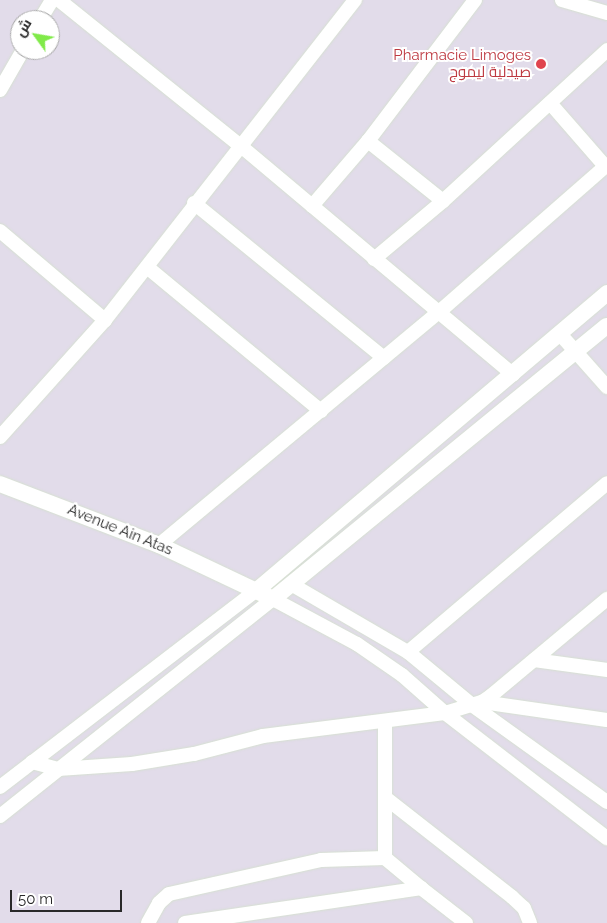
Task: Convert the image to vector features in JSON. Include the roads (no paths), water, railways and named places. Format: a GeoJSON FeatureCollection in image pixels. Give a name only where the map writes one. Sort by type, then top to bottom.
{"type":"FeatureCollection","features":[{"type":"Feature","properties":{"kind":"street"},"geometry":{"type":"LineString","coordinates":[[59,0],[242,147],[512,374]]}},
{"type":"Feature","properties":{"kind":"street"},"geometry":{"type":"LineString","coordinates":[[0,438],[105,320],[147,267],[194,202],[242,147],[355,0]]}},
{"type":"Feature","properties":{"kind":"street"},"geometry":{"type":"LineString","coordinates":[[312,206],[368,141],[475,0]]}},
{"type":"Feature","properties":{"kind":"street"},"geometry":{"type":"LineString","coordinates":[[562,0],[607,12]]}},
{"type":"Feature","properties":{"kind":"street"},"geometry":{"type":"LineString","coordinates":[[374,259],[443,200],[607,50]]}},
{"type":"Feature","properties":{"kind":"street"},"geometry":{"type":"LineString","coordinates":[[0,90],[17,60]]}},
{"type":"Feature","properties":{"kind":"street"},"geometry":{"type":"LineString","coordinates":[[160,545],[439,312],[606,166],[550,103]]}},
{"type":"Feature","properties":{"kind":"street"},"geometry":{"type":"LineString","coordinates":[[368,141],[443,200]]}},
{"type":"Feature","properties":{"kind":"street"},"geometry":{"type":"LineString","coordinates":[[194,202],[384,358]]}},
{"type":"Feature","properties":{"kind":"street"},"geometry":{"type":"LineString","coordinates":[[0,231],[105,320]]}},
{"type":"Feature","properties":{"kind":"street"},"geometry":{"type":"LineString","coordinates":[[147,267],[321,411]]}},
{"type":"Feature","properties":{"kind":"street"},"geometry":{"type":"LineString","coordinates":[[0,787],[257,590],[607,293]]}},
{"type":"Feature","properties":{"kind":"street"},"geometry":{"type":"LineString","coordinates":[[0,816],[273,599],[607,326]]}},
{"type":"Feature","properties":{"kind":"street"},"geometry":{"type":"LineString","coordinates":[[560,334],[607,386]]}},
{"type":"Feature","properties":{"kind":"street"},"geometry":{"type":"LineString","coordinates":[[408,652],[607,483]]}},
{"type":"Feature","properties":{"kind":"street","name":"Avenue Ain Atas"},"geometry":{"type":"LineString","coordinates":[[0,484],[160,545],[238,580],[273,599]]}},
{"type":"Feature","properties":{"kind":"street"},"geometry":{"type":"LineString","coordinates":[[238,580],[269,578],[291,584],[408,652],[607,802]]}},
{"type":"Feature","properties":{"kind":"street"},"geometry":{"type":"LineString","coordinates":[[273,599],[364,649],[402,675],[445,713],[607,838]]}},
{"type":"Feature","properties":{"kind":"street"},"geometry":{"type":"LineString","coordinates":[[32,762],[58,769],[132,764],[194,754],[263,736],[445,713],[477,704],[534,660],[607,599]]}},
{"type":"Feature","properties":{"kind":"street"},"geometry":{"type":"LineString","coordinates":[[534,660],[607,670]]}},
{"type":"Feature","properties":{"kind":"street"},"geometry":{"type":"LineString","coordinates":[[477,704],[607,720]]}},
{"type":"Feature","properties":{"kind":"street"},"geometry":{"type":"LineString","coordinates":[[385,721],[385,858]]}},
{"type":"Feature","properties":{"kind":"street"},"geometry":{"type":"LineString","coordinates":[[386,799],[512,897],[524,908],[530,923]]}},
{"type":"Feature","properties":{"kind":"street"},"geometry":{"type":"LineString","coordinates":[[148,923],[159,903],[169,894],[321,860],[385,858],[466,923]]}},
{"type":"Feature","properties":{"kind":"street"},"geometry":{"type":"LineString","coordinates":[[185,923],[421,888]]}},
{"type":"Feature","properties":{"kind":"place","name":"Pharmacie Limoges صيدلية ليموج"},"geometry":{"type":"Point","coordinates":[541,64]}}]}
